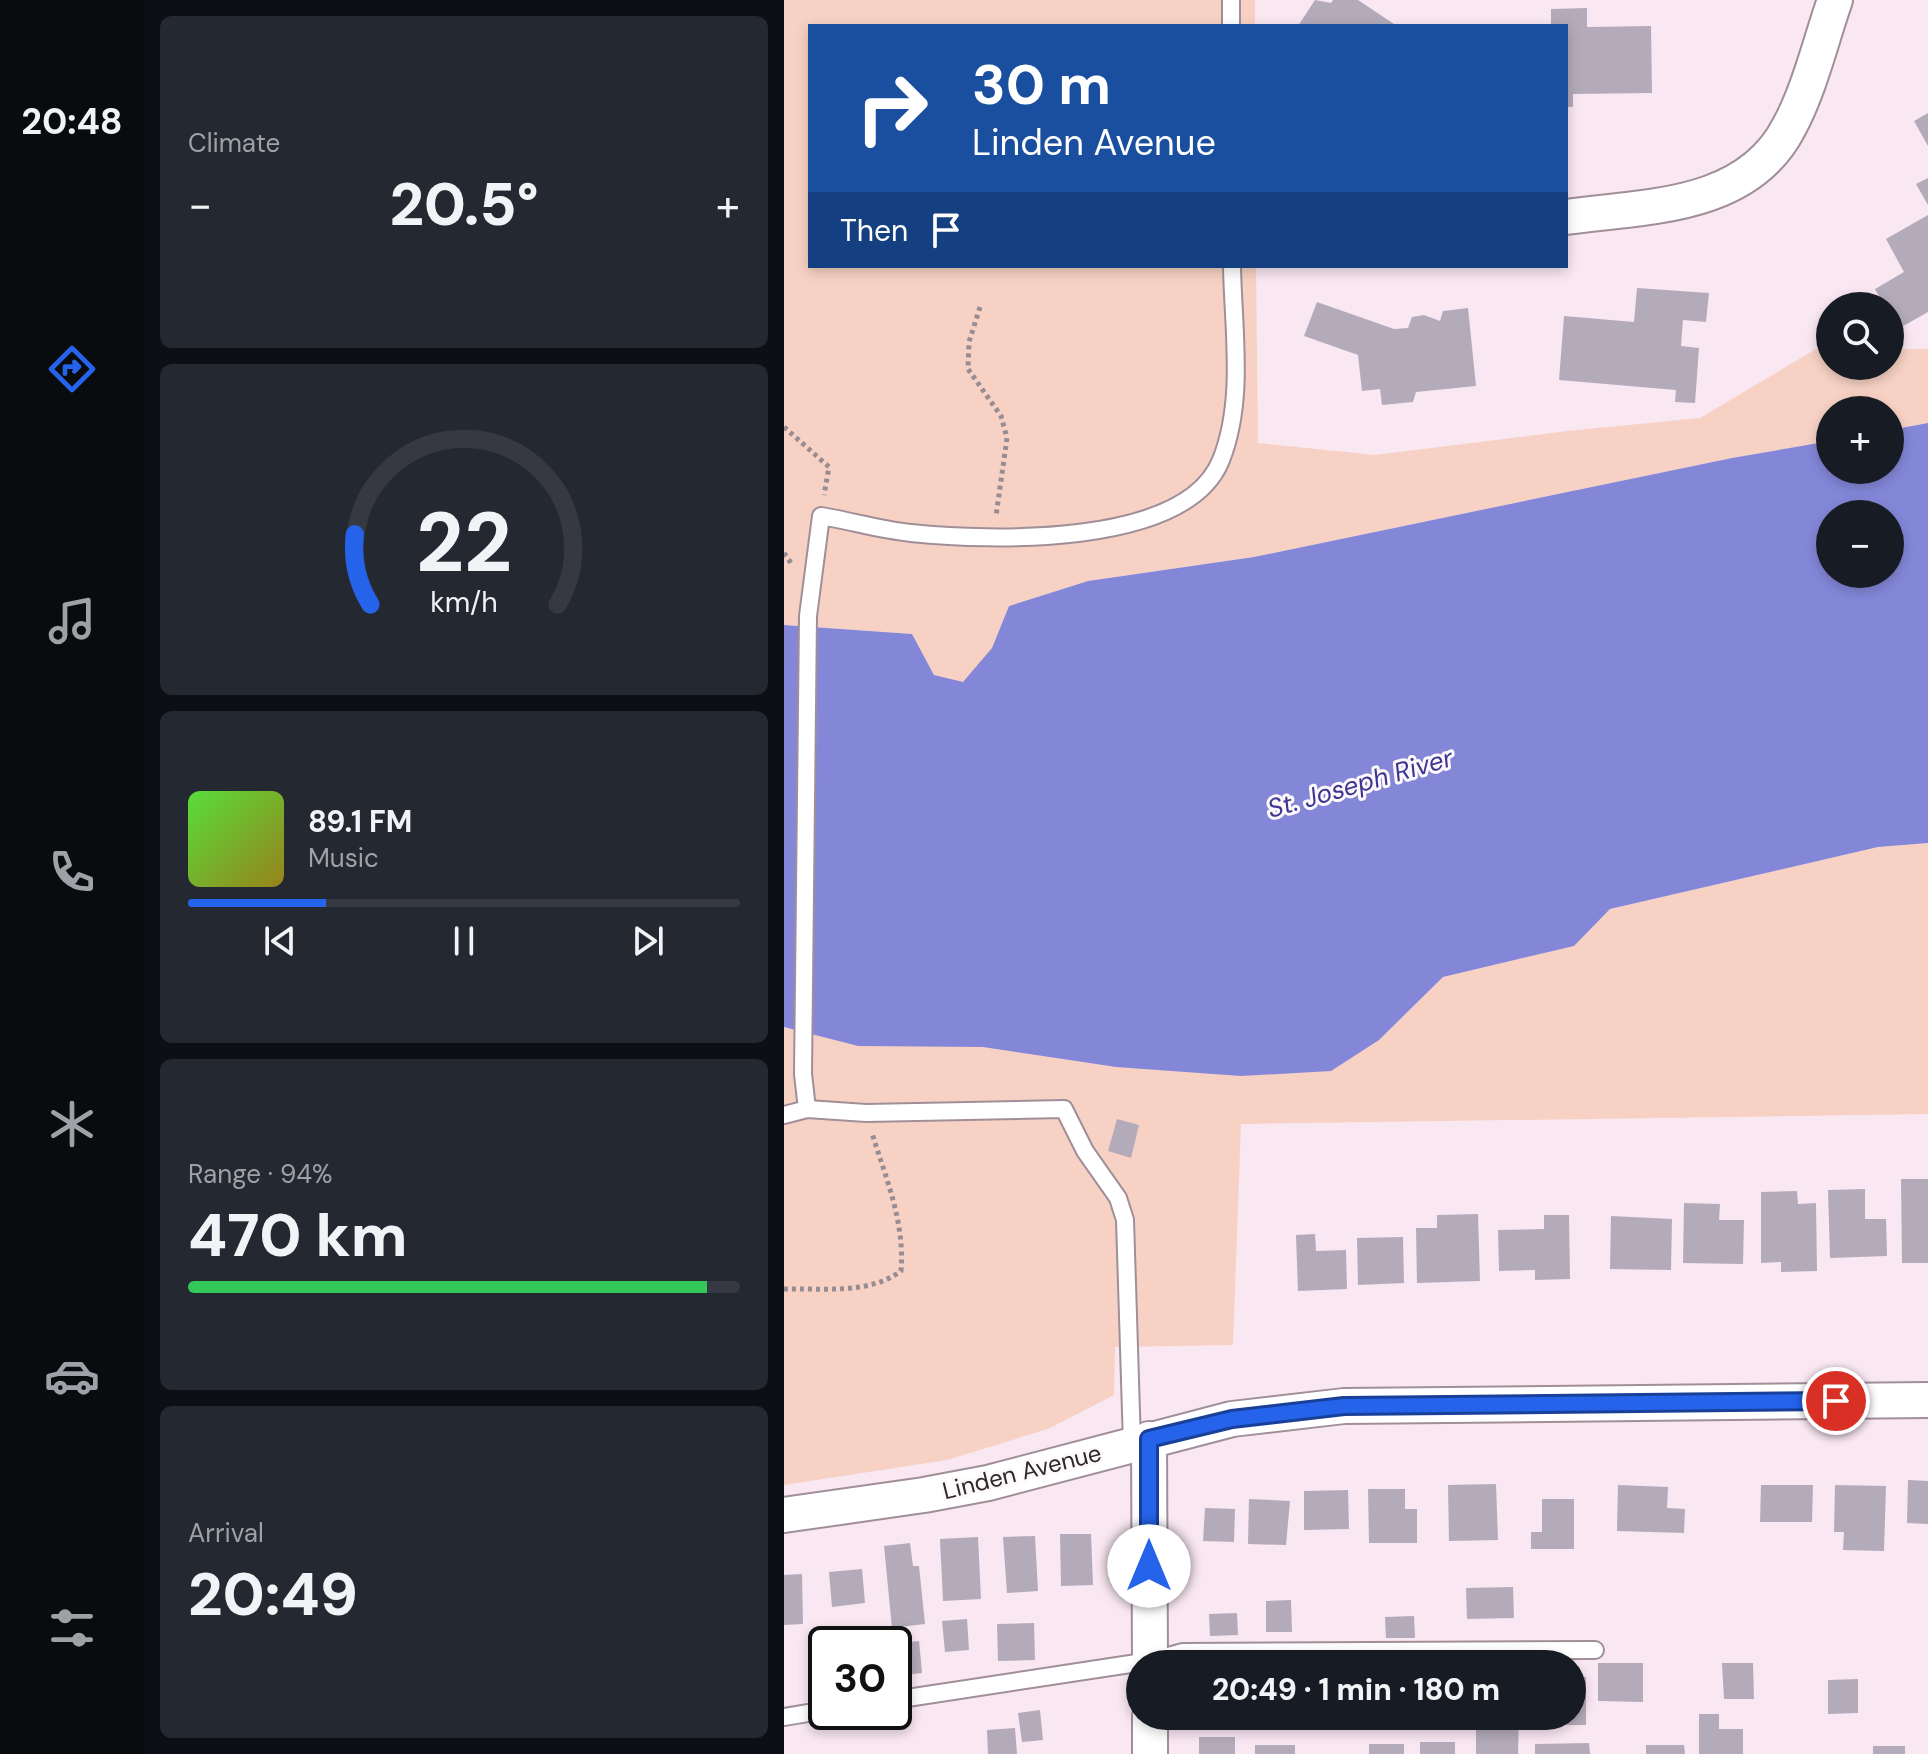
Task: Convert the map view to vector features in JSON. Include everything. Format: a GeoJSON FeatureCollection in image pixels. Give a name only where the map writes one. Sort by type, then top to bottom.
{"type":"FeatureCollection","features":[{"type":"Feature","properties":{"kind":"street"},"geometry":{"type":"LineString","coordinates":[[1568,217],[1691,200],[1737,183],[1757,168],[1774,151],[1794,119],[1835,0]]}},
{"type":"Feature","properties":{"kind":"street","name":"Linden Avenue"},"geometry":{"type":"LineString","coordinates":[[784,1515],[988,1483],[1232,1419],[1344,1406],[1928,1400]]}},
{"type":"Feature","properties":{"kind":"street"},"geometry":{"type":"LineString","coordinates":[[1140,1442],[1149,1650]]}},
{"type":"Feature","properties":{"kind":"street"},"geometry":{"type":"LineString","coordinates":[[1150,1730],[1150,1754]]}},
{"type":"Feature","properties":{"kind":"lane"},"geometry":{"type":"LineString","coordinates":[[1231,0],[1231,24]]}},
{"type":"Feature","properties":{"kind":"lane"},"geometry":{"type":"LineString","coordinates":[[807,1109],[803,1074],[808,616],[821,516],[909,533],[1027,537],[1091,532],[1137,523],[1177,506],[1203,484],[1220,463],[1232,429],[1235,387],[1232,268]]}},
{"type":"Feature","properties":{"kind":"lane"},"geometry":{"type":"LineString","coordinates":[[784,1115],[807,1109],[866,1113],[1064,1109],[1085,1151],[1118,1198],[1125,1220],[1140,1442]]}},
{"type":"Feature","properties":{"kind":"lane"},"geometry":{"type":"LineString","coordinates":[[1586,1650],[1595,1650]]}},
{"type":"Feature","properties":{"kind":"lane"},"geometry":{"type":"LineString","coordinates":[[912,1697],[1126,1666]]}},
{"type":"Feature","properties":{"kind":"lane"},"geometry":{"type":"LineString","coordinates":[[784,1717],[808,1713]]}},
{"type":"Feature","properties":{"kind":"path"},"geometry":{"type":"LineString","coordinates":[[980,307],[969,342],[968,369],[1001,416],[1007,438],[997,494],[994,537]]}},
{"type":"Feature","properties":{"kind":"path"},"geometry":{"type":"LineString","coordinates":[[784,427],[829,467],[821,516]]}},
{"type":"Feature","properties":{"kind":"path"},"geometry":{"type":"LineString","coordinates":[[784,1289],[858,1288],[890,1279],[901,1271],[903,1251],[898,1216],[866,1113]]}},
{"type":"Feature","properties":{"kind":"shaded area"},"geometry":{"type":"Polygon","coordinates":[[[784,0],[1255,0],[1255,24],[808,24],[808,268],[1256,268],[1258,443],[1375,455],[1700,418],[1816,349],[1816,380],[1904,380],[1904,349],[1928,349],[1928,423],[1904,427],[1904,396],[1816,396],[1816,443],[1254,557],[1088,581],[1009,606],[992,648],[964,683],[934,675],[912,634],[784,625],[784,0]]]}},
{"type":"Feature","properties":{"kind":"shaded area"},"geometry":{"type":"Polygon","coordinates":[[[1928,843],[1928,1114],[1241,1124],[1233,1345],[1115,1347],[1114,1395],[1048,1429],[947,1460],[784,1485],[784,1027],[858,1046],[983,1046],[1116,1067],[1379,1040],[1443,977],[1573,946],[1610,909],[1878,847],[1928,843]]]}},
{"type":"Feature","properties":{"kind":"water","name":"St. Joseph River"},"geometry":{"type":"Polygon","coordinates":[[[1928,423],[1928,843],[1878,847],[1610,909],[1574,946],[1443,977],[1379,1040],[1331,1071],[1241,1076],[1116,1067],[983,1047],[858,1046],[784,1027],[784,625],[912,634],[934,675],[963,682],[992,648],[1009,606],[1088,581],[1254,557],[1816,443],[1816,484],[1904,484],[1904,427],[1928,423]]]}},
{"type":"Feature","properties":{"kind":"building"},"geometry":{"type":"Polygon","coordinates":[[[1315,0],[1331,3],[1333,0],[1358,0],[1394,24],[1299,24],[1315,0]]]}},
{"type":"Feature","properties":{"kind":"building"},"geometry":{"type":"Polygon","coordinates":[[[1587,8],[1587,27],[1651,26],[1652,93],[1573,94],[1573,107],[1568,107],[1568,24],[1551,24],[1551,9],[1587,8]]]}},
{"type":"Feature","properties":{"kind":"building"},"geometry":{"type":"Polygon","coordinates":[[[1928,113],[1928,146],[1914,121],[1928,113]]]}},
{"type":"Feature","properties":{"kind":"building"},"geometry":{"type":"Polygon","coordinates":[[[1928,178],[1928,205],[1916,184],[1928,178]]]}},
{"type":"Feature","properties":{"kind":"building"},"geometry":{"type":"Polygon","coordinates":[[[1928,215],[1928,312],[1904,326],[1904,292],[1877,292],[1875,289],[1904,272],[1886,239],[1928,215]]]}},
{"type":"Feature","properties":{"kind":"building"},"geometry":{"type":"Polygon","coordinates":[[[1637,288],[1709,293],[1706,322],[1683,320],[1681,346],[1699,348],[1695,403],[1675,402],[1676,390],[1559,380],[1564,316],[1634,322],[1637,288]]]}},
{"type":"Feature","properties":{"kind":"building"},"geometry":{"type":"Polygon","coordinates":[[[1317,302],[1394,329],[1408,328],[1412,317],[1424,315],[1440,321],[1443,311],[1468,308],[1476,386],[1416,392],[1413,402],[1382,405],[1380,389],[1362,391],[1358,355],[1304,336],[1317,302]]]}},
{"type":"Feature","properties":{"kind":"building"},"geometry":{"type":"Polygon","coordinates":[[[1117,1119],[1139,1125],[1131,1158],[1108,1151],[1117,1119]]]}},
{"type":"Feature","properties":{"kind":"building"},"geometry":{"type":"Polygon","coordinates":[[[1901,1179],[1928,1179],[1928,1263],[1902,1263],[1901,1179]]]}},
{"type":"Feature","properties":{"kind":"building"},"geometry":{"type":"Polygon","coordinates":[[[1865,1189],[1865,1219],[1886,1219],[1887,1256],[1830,1258],[1828,1190],[1865,1189]]]}},
{"type":"Feature","properties":{"kind":"building"},"geometry":{"type":"Polygon","coordinates":[[[1797,1191],[1798,1204],[1816,1203],[1817,1271],[1781,1272],[1781,1262],[1761,1263],[1761,1192],[1797,1191]]]}},
{"type":"Feature","properties":{"kind":"building"},"geometry":{"type":"Polygon","coordinates":[[[1684,1203],[1720,1204],[1719,1220],[1744,1220],[1743,1264],[1683,1263],[1684,1203]]]}},
{"type":"Feature","properties":{"kind":"building"},"geometry":{"type":"Polygon","coordinates":[[[1478,1214],[1480,1281],[1417,1283],[1416,1228],[1437,1228],[1437,1215],[1478,1214]]]}},
{"type":"Feature","properties":{"kind":"building"},"geometry":{"type":"Polygon","coordinates":[[[1544,1215],[1569,1215],[1570,1279],[1535,1280],[1535,1270],[1499,1271],[1498,1230],[1544,1229],[1544,1215]]]}},
{"type":"Feature","properties":{"kind":"building"},"geometry":{"type":"Polygon","coordinates":[[[1611,1216],[1672,1219],[1671,1270],[1610,1269],[1611,1216]]]}},
{"type":"Feature","properties":{"kind":"building"},"geometry":{"type":"Polygon","coordinates":[[[1315,1234],[1316,1251],[1346,1250],[1347,1289],[1298,1291],[1296,1235],[1315,1234]]]}},
{"type":"Feature","properties":{"kind":"building"},"geometry":{"type":"Polygon","coordinates":[[[1403,1237],[1404,1283],[1358,1285],[1357,1238],[1403,1237]]]}},
{"type":"Feature","properties":{"kind":"building"},"geometry":{"type":"Polygon","coordinates":[[[1908,1480],[1928,1481],[1928,1524],[1907,1523],[1908,1480]]]}},
{"type":"Feature","properties":{"kind":"building"},"geometry":{"type":"Polygon","coordinates":[[[1496,1484],[1498,1540],[1449,1541],[1448,1485],[1496,1484]]]}},
{"type":"Feature","properties":{"kind":"building"},"geometry":{"type":"Polygon","coordinates":[[[1618,1485],[1668,1487],[1667,1508],[1685,1509],[1684,1533],[1617,1531],[1618,1485]]]}},
{"type":"Feature","properties":{"kind":"building"},"geometry":{"type":"Polygon","coordinates":[[[1761,1485],[1813,1485],[1812,1522],[1760,1522],[1761,1485]]]}},
{"type":"Feature","properties":{"kind":"building"},"geometry":{"type":"Polygon","coordinates":[[[1835,1485],[1886,1486],[1884,1551],[1843,1550],[1844,1532],[1834,1532],[1835,1485]]]}},
{"type":"Feature","properties":{"kind":"building"},"geometry":{"type":"Polygon","coordinates":[[[1368,1489],[1405,1489],[1405,1509],[1417,1509],[1417,1543],[1369,1543],[1368,1489]]]}},
{"type":"Feature","properties":{"kind":"building"},"geometry":{"type":"Polygon","coordinates":[[[1348,1490],[1349,1529],[1304,1530],[1304,1491],[1348,1490]]]}},
{"type":"Feature","properties":{"kind":"building"},"geometry":{"type":"Polygon","coordinates":[[[1249,1499],[1290,1501],[1286,1545],[1248,1544],[1249,1499]]]}},
{"type":"Feature","properties":{"kind":"building"},"geometry":{"type":"Polygon","coordinates":[[[1542,1499],[1574,1499],[1574,1549],[1531,1549],[1531,1532],[1542,1532],[1542,1499]]]}},
{"type":"Feature","properties":{"kind":"building"},"geometry":{"type":"Polygon","coordinates":[[[1205,1508],[1235,1509],[1234,1542],[1203,1541],[1205,1508]]]}},
{"type":"Feature","properties":{"kind":"building"},"geometry":{"type":"Polygon","coordinates":[[[1060,1534],[1091,1534],[1093,1585],[1061,1586],[1060,1534]]]}},
{"type":"Feature","properties":{"kind":"building"},"geometry":{"type":"Polygon","coordinates":[[[1035,1536],[1038,1591],[1007,1593],[1003,1537],[1035,1536]]]}},
{"type":"Feature","properties":{"kind":"building"},"geometry":{"type":"Polygon","coordinates":[[[978,1537],[981,1599],[943,1601],[940,1539],[978,1537]]]}},
{"type":"Feature","properties":{"kind":"building"},"geometry":{"type":"Polygon","coordinates":[[[910,1543],[913,1566],[919,1566],[925,1624],[892,1626],[884,1546],[910,1543]]]}},
{"type":"Feature","properties":{"kind":"building"},"geometry":{"type":"Polygon","coordinates":[[[862,1569],[865,1603],[832,1607],[829,1572],[862,1569]]]}},
{"type":"Feature","properties":{"kind":"building"},"geometry":{"type":"Polygon","coordinates":[[[802,1574],[803,1624],[784,1625],[784,1575],[802,1574]]]}},
{"type":"Feature","properties":{"kind":"building"},"geometry":{"type":"Polygon","coordinates":[[[1513,1587],[1514,1618],[1467,1619],[1466,1588],[1513,1587]]]}},
{"type":"Feature","properties":{"kind":"building"},"geometry":{"type":"Polygon","coordinates":[[[1291,1600],[1292,1632],[1266,1632],[1266,1601],[1291,1600]]]}},
{"type":"Feature","properties":{"kind":"building"},"geometry":{"type":"Polygon","coordinates":[[[1237,1613],[1238,1635],[1210,1636],[1209,1614],[1237,1613]]]}},
{"type":"Feature","properties":{"kind":"building"},"geometry":{"type":"Polygon","coordinates":[[[1414,1616],[1415,1638],[1386,1638],[1385,1617],[1414,1616]]]}},
{"type":"Feature","properties":{"kind":"building"},"geometry":{"type":"Polygon","coordinates":[[[967,1619],[969,1650],[945,1652],[942,1621],[967,1619]]]}},
{"type":"Feature","properties":{"kind":"building"},"geometry":{"type":"Polygon","coordinates":[[[1034,1623],[1035,1660],[998,1661],[997,1624],[1034,1623]]]}},
{"type":"Feature","properties":{"kind":"building"},"geometry":{"type":"Polygon","coordinates":[[[919,1641],[922,1673],[912,1674],[912,1642],[919,1641]]]}},
{"type":"Feature","properties":{"kind":"building"},"geometry":{"type":"Polygon","coordinates":[[[1598,1663],[1643,1663],[1643,1702],[1598,1701],[1598,1663]]]}},
{"type":"Feature","properties":{"kind":"building"},"geometry":{"type":"Polygon","coordinates":[[[1722,1663],[1753,1663],[1754,1699],[1724,1699],[1722,1663]]]}},
{"type":"Feature","properties":{"kind":"building"},"geometry":{"type":"Polygon","coordinates":[[[1858,1679],[1858,1713],[1828,1714],[1828,1680],[1858,1679]]]}},
{"type":"Feature","properties":{"kind":"building"},"geometry":{"type":"Polygon","coordinates":[[[1040,1710],[1043,1740],[1022,1742],[1018,1713],[1040,1710]]]}},
{"type":"Feature","properties":{"kind":"building"},"geometry":{"type":"Polygon","coordinates":[[[1699,1714],[1719,1714],[1719,1729],[1743,1729],[1743,1754],[1699,1754],[1699,1714]]]}},
{"type":"Feature","properties":{"kind":"building"},"geometry":{"type":"Polygon","coordinates":[[[1015,1728],[1017,1754],[988,1754],[987,1730],[1015,1728]]]}},
{"type":"Feature","properties":{"kind":"building"},"geometry":{"type":"Polygon","coordinates":[[[1476,1730],[1519,1730],[1518,1754],[1476,1754],[1476,1730]]]}},
{"type":"Feature","properties":{"kind":"building"},"geometry":{"type":"Polygon","coordinates":[[[1199,1737],[1235,1737],[1235,1754],[1199,1754],[1199,1737]]]}},
{"type":"Feature","properties":{"kind":"building"},"geometry":{"type":"Polygon","coordinates":[[[1420,1742],[1455,1742],[1455,1754],[1420,1754],[1420,1742]]]}},
{"type":"Feature","properties":{"kind":"building"},"geometry":{"type":"Polygon","coordinates":[[[1589,1743],[1590,1754],[1535,1754],[1535,1744],[1589,1743]]]}},
{"type":"Feature","properties":{"kind":"building"},"geometry":{"type":"Polygon","coordinates":[[[1369,1744],[1404,1744],[1404,1754],[1369,1754],[1369,1744]]]}},
{"type":"Feature","properties":{"kind":"building"},"geometry":{"type":"Polygon","coordinates":[[[1255,1745],[1295,1745],[1295,1754],[1255,1754],[1255,1745]]]}},
{"type":"Feature","properties":{"kind":"building"},"geometry":{"type":"Polygon","coordinates":[[[1646,1745],[1684,1745],[1685,1754],[1646,1754],[1646,1745]]]}},
{"type":"Feature","properties":{"kind":"building"},"geometry":{"type":"Polygon","coordinates":[[[1873,1746],[1905,1746],[1905,1754],[1873,1754],[1873,1746]]]}},
{"type":"Feature","properties":{"kind":"route"},"geometry":{"type":"LineString","coordinates":[[1149,1566],[1149,1439],[1232,1419],[1344,1406],[1836,1401]]}}]}
